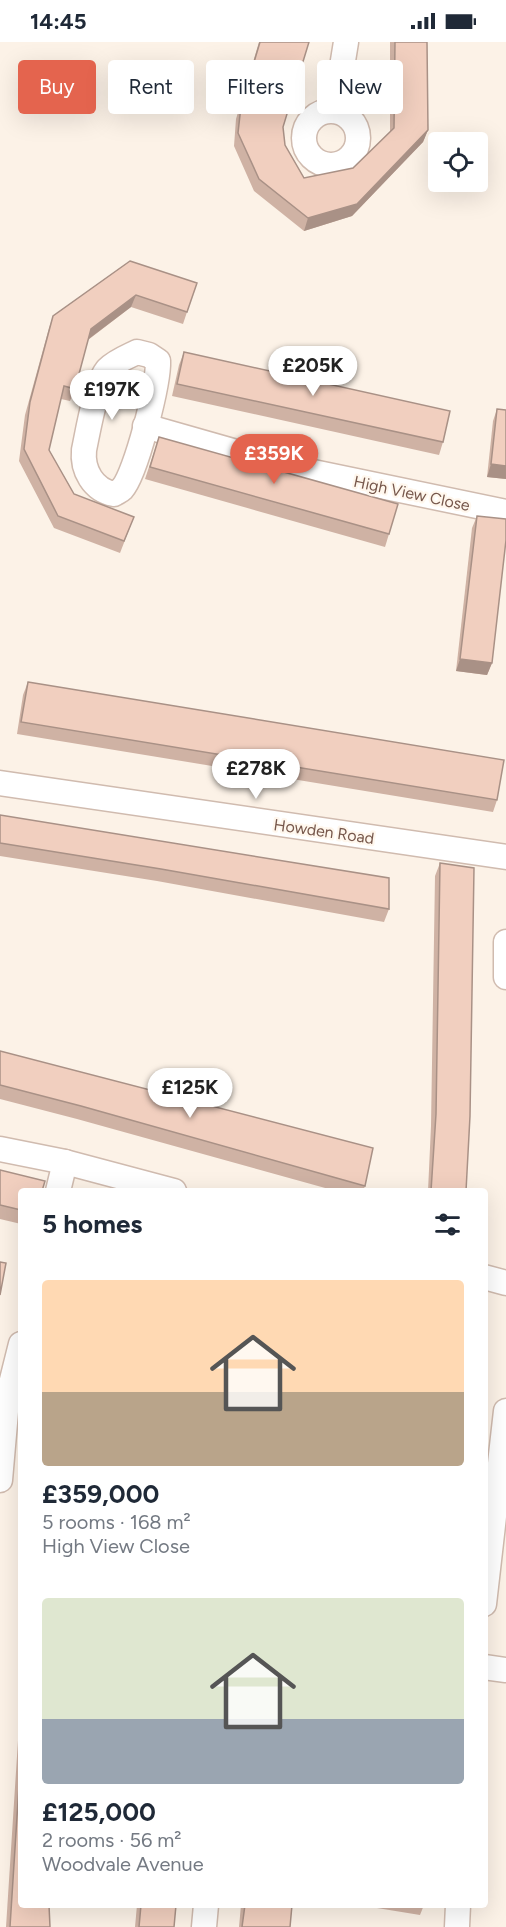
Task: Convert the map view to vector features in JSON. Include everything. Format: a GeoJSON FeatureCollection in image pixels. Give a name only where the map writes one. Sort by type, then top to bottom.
{"type":"FeatureCollection","features":[{"type":"Feature","properties":{"kind":"street"},"geometry":{"type":"LineString","coordinates":[[343,60],[346,42]]}},
{"type":"Feature","properties":{"kind":"street"},"geometry":{"type":"LineString","coordinates":[[136,352],[149,355],[158,361],[158,371],[145,426],[129,477],[122,488],[114,494],[106,492],[95,484],[87,473],[83,461],[84,450],[102,380],[108,369],[136,352]]}},
{"type":"Feature","properties":{"kind":"street","name":"High View Close"},"geometry":{"type":"LineString","coordinates":[[145,426],[289,467],[506,512]]}},
{"type":"Feature","properties":{"kind":"street","name":"Howden Road"},"geometry":{"type":"LineString","coordinates":[[0,783],[506,858]]}},
{"type":"Feature","properties":{"kind":"street"},"geometry":{"type":"LineString","coordinates":[[506,942],[506,977]]}},
{"type":"Feature","properties":{"kind":"street"},"geometry":{"type":"LineString","coordinates":[[0,1149],[65,1162],[163,1188]]}},
{"type":"Feature","properties":{"kind":"street"},"geometry":{"type":"LineString","coordinates":[[59,1188],[65,1162]]}},
{"type":"Feature","properties":{"kind":"street"},"geometry":{"type":"LineString","coordinates":[[488,1278],[506,1283]]}},
{"type":"Feature","properties":{"kind":"street"},"geometry":{"type":"LineString","coordinates":[[0,1480],[7,1400],[18,1356]]}},
{"type":"Feature","properties":{"kind":"street"},"geometry":{"type":"LineString","coordinates":[[488,1569],[506,1411]]}},
{"type":"Feature","properties":{"kind":"street"},"geometry":{"type":"LineString","coordinates":[[488,1668],[506,1670]]}},
{"type":"Feature","properties":{"kind":"street"},"geometry":{"type":"LineString","coordinates":[[204,1927],[206,1908]]}},
{"type":"Feature","properties":{"kind":"street"},"geometry":{"type":"LineString","coordinates":[[457,1927],[458,1908]]}},
{"type":"Feature","properties":{"kind":"building"},"geometry":{"type":"Polygon","coordinates":[[[260,42],[309,42],[303,60],[255,60],[260,42]]]}},
{"type":"Feature","properties":{"kind":"building"},"geometry":{"type":"Polygon","coordinates":[[[395,42],[427,42],[428,130],[357,204],[308,218],[259,179],[238,133],[240,114],[287,114],[283,127],[285,145],[304,178],[353,168],[394,128],[394,114],[403,114],[403,60],[395,60],[395,42]]]}},
{"type":"Feature","properties":{"kind":"building"},"geometry":{"type":"Polygon","coordinates":[[[130,261],[197,283],[187,312],[136,295],[91,329],[75,389],[64,386],[49,450],[74,494],[134,517],[124,541],[58,516],[24,449],[30,402],[53,316],[130,261]]]}},
{"type":"Feature","properties":{"kind":"building"},"geometry":{"type":"Polygon","coordinates":[[[184,352],[450,411],[443,442],[177,384],[184,352]]]}},
{"type":"Feature","properties":{"kind":"building"},"geometry":{"type":"Polygon","coordinates":[[[497,409],[506,410],[506,466],[491,464],[497,409]]]}},
{"type":"Feature","properties":{"kind":"building"},"geometry":{"type":"Polygon","coordinates":[[[159,437],[398,504],[389,534],[150,467],[159,437]]]}},
{"type":"Feature","properties":{"kind":"building"},"geometry":{"type":"Polygon","coordinates":[[[477,516],[506,519],[506,540],[492,663],[460,659],[477,516]]]}},
{"type":"Feature","properties":{"kind":"building"},"geometry":{"type":"Polygon","coordinates":[[[28,682],[504,760],[497,800],[21,722],[28,682]]]}},
{"type":"Feature","properties":{"kind":"building"},"geometry":{"type":"Polygon","coordinates":[[[0,815],[389,878],[389,909],[0,843],[0,815]]]}},
{"type":"Feature","properties":{"kind":"building"},"geometry":{"type":"Polygon","coordinates":[[[440,863],[474,868],[470,1116],[466,1188],[431,1188],[436,1114],[440,863]]]}},
{"type":"Feature","properties":{"kind":"building"},"geometry":{"type":"Polygon","coordinates":[[[0,1051],[373,1148],[365,1186],[0,1085],[0,1051]]]}},
{"type":"Feature","properties":{"kind":"building"},"geometry":{"type":"Polygon","coordinates":[[[0,1170],[45,1181],[43,1188],[18,1188],[18,1209],[0,1205],[0,1170]]]}},
{"type":"Feature","properties":{"kind":"building"},"geometry":{"type":"Polygon","coordinates":[[[0,1262],[6,1263],[0,1295],[0,1262]]]}},
{"type":"Feature","properties":{"kind":"building"},"geometry":{"type":"Polygon","coordinates":[[[18,1801],[18,1908],[49,1908],[50,1927],[10,1927],[18,1801]]]}},
{"type":"Feature","properties":{"kind":"building"},"geometry":{"type":"Polygon","coordinates":[[[141,1908],[176,1908],[174,1927],[139,1927],[141,1908]]]}},
{"type":"Feature","properties":{"kind":"building"},"geometry":{"type":"Polygon","coordinates":[[[245,1908],[292,1908],[290,1927],[242,1927],[245,1908]]]}}]}
